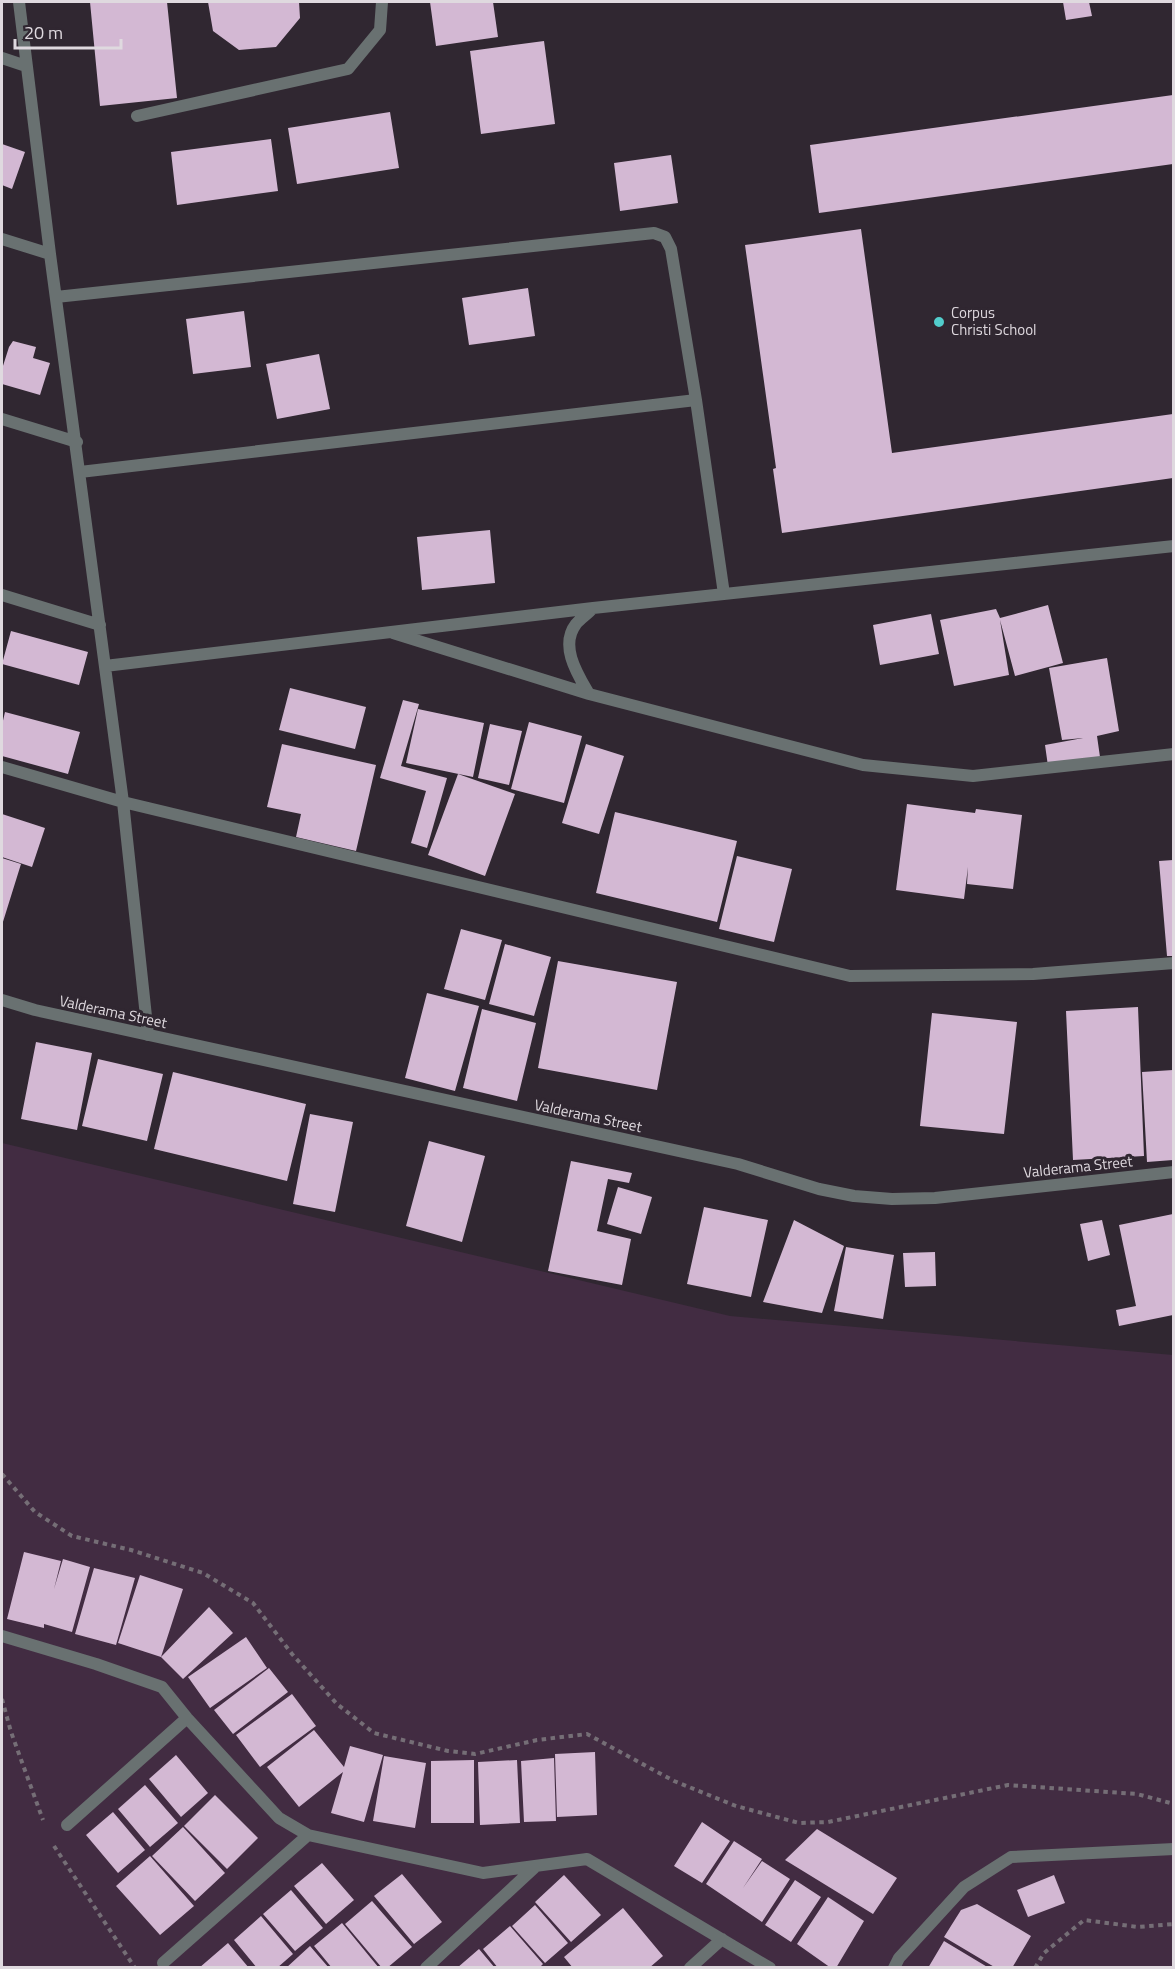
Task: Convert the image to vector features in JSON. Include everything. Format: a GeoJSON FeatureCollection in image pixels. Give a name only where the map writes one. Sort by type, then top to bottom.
{"type":"FeatureCollection","features":[{"type":"Feature","properties":{"kind":"street"},"geometry":{"type":"LineString","coordinates":[[19,2],[123,802],[148,1035]]}},
{"type":"Feature","properties":{"kind":"street"},"geometry":{"type":"LineString","coordinates":[[137,116],[348,69],[380,30],[382,2]]}},
{"type":"Feature","properties":{"kind":"street"},"geometry":{"type":"LineString","coordinates":[[2,58],[26,66]]}},
{"type":"Feature","properties":{"kind":"street"},"geometry":{"type":"LineString","coordinates":[[56,297],[654,233],[665,237],[671,249],[696,400],[724,594]]}},
{"type":"Feature","properties":{"kind":"street"},"geometry":{"type":"LineString","coordinates":[[2,239],[50,254]]}},
{"type":"Feature","properties":{"kind":"street"},"geometry":{"type":"LineString","coordinates":[[80,472],[696,400]]}},
{"type":"Feature","properties":{"kind":"street"},"geometry":{"type":"LineString","coordinates":[[2,419],[77,442]]}},
{"type":"Feature","properties":{"kind":"street"},"geometry":{"type":"LineString","coordinates":[[105,666],[593,608],[1173,546]]}},
{"type":"Feature","properties":{"kind":"street"},"geometry":{"type":"LineString","coordinates":[[2,595],[100,625]]}},
{"type":"Feature","properties":{"kind":"street"},"geometry":{"type":"LineString","coordinates":[[589,694],[572,664],[569,645],[574,626],[593,608]]}},
{"type":"Feature","properties":{"kind":"street"},"geometry":{"type":"LineString","coordinates":[[390,631],[589,694],[863,765],[973,776],[1173,754]]}},
{"type":"Feature","properties":{"kind":"street"},"geometry":{"type":"LineString","coordinates":[[2,767],[123,802],[850,976],[1033,974],[1173,963]]}},
{"type":"Feature","properties":{"kind":"street","name":"Valderama Street"},"geometry":{"type":"LineString","coordinates":[[2,1000],[35,1010],[738,1164],[819,1189],[854,1196],[892,1199],[935,1198],[1173,1172]]}},
{"type":"Feature","properties":{"kind":"street"},"geometry":{"type":"LineString","coordinates":[[2,1635],[162,1687],[187,1718],[279,1818],[308,1835],[483,1873],[587,1859],[770,1968]]}},
{"type":"Feature","properties":{"kind":"street"},"geometry":{"type":"LineString","coordinates":[[67,1825],[187,1718]]}},
{"type":"Feature","properties":{"kind":"street"},"geometry":{"type":"LineString","coordinates":[[163,1963],[308,1835]]}},
{"type":"Feature","properties":{"kind":"street"},"geometry":{"type":"LineString","coordinates":[[894,1968],[899,1958],[964,1887],[1011,1857],[1173,1850]]}},
{"type":"Feature","properties":{"kind":"street"},"geometry":{"type":"LineString","coordinates":[[426,1968],[536,1866]]}},
{"type":"Feature","properties":{"kind":"street"},"geometry":{"type":"LineString","coordinates":[[690,1968],[722,1939]]}},
{"type":"Feature","properties":{"kind":"path"},"geometry":{"type":"LineString","coordinates":[[2,1474],[35,1512],[72,1536],[131,1550],[204,1573],[253,1603],[292,1654],[337,1704],[374,1733],[448,1751],[476,1754],[537,1740],[587,1734],[674,1781],[736,1806],[799,1823],[828,1822],[1008,1785],[1137,1794],[1173,1804]]}},
{"type":"Feature","properties":{"kind":"path"},"geometry":{"type":"LineString","coordinates":[[1035,1968],[1044,1953],[1084,1920],[1138,1927],[1173,1924]]}},
{"type":"Feature","properties":{"kind":"shaded area"},"geometry":{"type":"Polygon","coordinates":[[[2,1143],[730,1316],[1173,1355],[1173,1967],[2,1968],[2,1143]]]}},
{"type":"Feature","properties":{"kind":"building"},"geometry":{"type":"Polygon","coordinates":[[[90,2],[167,2],[177,98],[100,106],[90,2]]]}},
{"type":"Feature","properties":{"kind":"building"},"geometry":{"type":"Polygon","coordinates":[[[208,2],[299,2],[300,18],[276,47],[239,50],[213,31],[208,2]]]}},
{"type":"Feature","properties":{"kind":"building"},"geometry":{"type":"Polygon","coordinates":[[[430,2],[493,2],[498,37],[436,46],[430,2]]]}},
{"type":"Feature","properties":{"kind":"building"},"geometry":{"type":"Polygon","coordinates":[[[1063,2],[1089,2],[1092,16],[1066,20],[1063,2]]]}},
{"type":"Feature","properties":{"kind":"building"},"geometry":{"type":"Polygon","coordinates":[[[544,41],[555,124],[481,134],[470,51],[544,41]]]}},
{"type":"Feature","properties":{"kind":"building"},"geometry":{"type":"Polygon","coordinates":[[[1173,95],[1173,164],[819,213],[810,145],[1173,95]]]}},
{"type":"Feature","properties":{"kind":"building"},"geometry":{"type":"Polygon","coordinates":[[[390,112],[399,168],[297,184],[288,128],[390,112]]]}},
{"type":"Feature","properties":{"kind":"building"},"geometry":{"type":"Polygon","coordinates":[[[271,139],[278,191],[177,205],[171,152],[271,139]]]}},
{"type":"Feature","properties":{"kind":"building"},"geometry":{"type":"Polygon","coordinates":[[[2,144],[25,152],[12,189],[2,185],[2,144]]]}},
{"type":"Feature","properties":{"kind":"building"},"geometry":{"type":"Polygon","coordinates":[[[671,155],[678,203],[620,211],[614,163],[671,155]]]}},
{"type":"Feature","properties":{"kind":"building"},"geometry":{"type":"Polygon","coordinates":[[[861,229],[892,453],[1173,414],[1173,478],[782,533],[773,469],[776,468],[745,245],[861,229]]]}},
{"type":"Feature","properties":{"kind":"building"},"geometry":{"type":"Polygon","coordinates":[[[528,288],[535,336],[469,345],[462,298],[528,288]]]}},
{"type":"Feature","properties":{"kind":"building"},"geometry":{"type":"Polygon","coordinates":[[[244,311],[251,367],[193,374],[186,319],[244,311]]]}},
{"type":"Feature","properties":{"kind":"building"},"geometry":{"type":"Polygon","coordinates":[[[13,341],[36,347],[33,358],[50,363],[40,395],[2,384],[2,369],[13,341]]]}},
{"type":"Feature","properties":{"kind":"building"},"geometry":{"type":"Polygon","coordinates":[[[319,354],[330,409],[277,419],[266,364],[319,354]]]}},
{"type":"Feature","properties":{"kind":"building"},"geometry":{"type":"Polygon","coordinates":[[[490,530],[495,583],[422,590],[417,537],[490,530]]]}},
{"type":"Feature","properties":{"kind":"building"},"geometry":{"type":"Polygon","coordinates":[[[1048,605],[1063,663],[1015,676],[1000,620],[1009,675],[954,686],[940,620],[996,609],[1000,618],[1048,605]]]}},
{"type":"Feature","properties":{"kind":"building"},"geometry":{"type":"Polygon","coordinates":[[[931,614],[939,654],[880,665],[873,625],[931,614]]]}},
{"type":"Feature","properties":{"kind":"building"},"geometry":{"type":"Polygon","coordinates":[[[11,631],[88,652],[79,685],[2,664],[11,631]]]}},
{"type":"Feature","properties":{"kind":"building"},"geometry":{"type":"Polygon","coordinates":[[[1107,658],[1119,731],[1097,736],[1100,757],[1048,766],[1045,745],[1083,738],[1062,740],[1049,668],[1107,658]]]}},
{"type":"Feature","properties":{"kind":"building"},"geometry":{"type":"Polygon","coordinates":[[[290,688],[366,707],[355,749],[279,730],[290,688]]]}},
{"type":"Feature","properties":{"kind":"building"},"geometry":{"type":"Polygon","coordinates":[[[403,700],[419,704],[401,766],[447,778],[427,848],[411,843],[426,791],[380,778],[403,700]]]}},
{"type":"Feature","properties":{"kind":"building"},"geometry":{"type":"Polygon","coordinates":[[[418,709],[484,723],[473,777],[406,763],[418,709]]]}},
{"type":"Feature","properties":{"kind":"building"},"geometry":{"type":"Polygon","coordinates":[[[5,712],[80,732],[68,774],[2,756],[2,725],[5,712]]]}},
{"type":"Feature","properties":{"kind":"building"},"geometry":{"type":"Polygon","coordinates":[[[529,722],[582,736],[564,803],[511,789],[529,722]]]}},
{"type":"Feature","properties":{"kind":"building"},"geometry":{"type":"Polygon","coordinates":[[[490,724],[522,731],[509,785],[478,778],[490,724]]]}},
{"type":"Feature","properties":{"kind":"building"},"geometry":{"type":"Polygon","coordinates":[[[282,744],[376,765],[356,851],[296,837],[301,814],[267,807],[282,744]]]}},
{"type":"Feature","properties":{"kind":"building"},"geometry":{"type":"Polygon","coordinates":[[[586,744],[624,756],[599,834],[562,823],[586,744]]]}},
{"type":"Feature","properties":{"kind":"building"},"geometry":{"type":"Polygon","coordinates":[[[458,774],[515,794],[485,876],[428,855],[458,774]]]}},
{"type":"Feature","properties":{"kind":"building"},"geometry":{"type":"Polygon","coordinates":[[[907,804],[975,813],[976,809],[1022,815],[1013,889],[967,884],[968,867],[964,899],[896,890],[907,804]]]}},
{"type":"Feature","properties":{"kind":"building"},"geometry":{"type":"Polygon","coordinates":[[[615,812],[737,841],[717,922],[596,893],[615,812]]]}},
{"type":"Feature","properties":{"kind":"building"},"geometry":{"type":"Polygon","coordinates":[[[2,814],[45,828],[32,867],[2,857],[2,814]]]}},
{"type":"Feature","properties":{"kind":"building"},"geometry":{"type":"Polygon","coordinates":[[[737,856],[792,869],[774,942],[719,929],[737,856]]]}},
{"type":"Feature","properties":{"kind":"building"},"geometry":{"type":"Polygon","coordinates":[[[2,858],[21,864],[2,925],[2,858]]]}},
{"type":"Feature","properties":{"kind":"building"},"geometry":{"type":"Polygon","coordinates":[[[1173,860],[1173,956],[1167,956],[1159,861],[1173,860]]]}},
{"type":"Feature","properties":{"kind":"building"},"geometry":{"type":"Polygon","coordinates":[[[461,929],[502,940],[485,1000],[444,989],[461,929]]]}},
{"type":"Feature","properties":{"kind":"building"},"geometry":{"type":"Polygon","coordinates":[[[505,944],[551,957],[534,1016],[489,1004],[505,944]]]}},
{"type":"Feature","properties":{"kind":"building"},"geometry":{"type":"Polygon","coordinates":[[[558,961],[677,982],[657,1090],[538,1068],[558,961]]]}},
{"type":"Feature","properties":{"kind":"building"},"geometry":{"type":"Polygon","coordinates":[[[427,993],[479,1006],[455,1091],[405,1078],[427,993]]]}},
{"type":"Feature","properties":{"kind":"building"},"geometry":{"type":"Polygon","coordinates":[[[1138,1007],[1144,1156],[1073,1160],[1066,1011],[1138,1007]]]}},
{"type":"Feature","properties":{"kind":"building"},"geometry":{"type":"Polygon","coordinates":[[[482,1009],[536,1023],[517,1101],[463,1088],[482,1009]]]}},
{"type":"Feature","properties":{"kind":"building"},"geometry":{"type":"Polygon","coordinates":[[[932,1013],[1017,1022],[1004,1134],[920,1126],[932,1013]]]}},
{"type":"Feature","properties":{"kind":"building"},"geometry":{"type":"Polygon","coordinates":[[[36,1042],[92,1053],[77,1130],[21,1119],[36,1042]]]}},
{"type":"Feature","properties":{"kind":"building"},"geometry":{"type":"Polygon","coordinates":[[[98,1059],[163,1074],[147,1141],[82,1126],[98,1059]]]}},
{"type":"Feature","properties":{"kind":"building"},"geometry":{"type":"Polygon","coordinates":[[[1173,1070],[1173,1160],[1147,1162],[1142,1072],[1173,1070]]]}},
{"type":"Feature","properties":{"kind":"building"},"geometry":{"type":"Polygon","coordinates":[[[173,1072],[306,1104],[287,1181],[154,1149],[173,1072]]]}},
{"type":"Feature","properties":{"kind":"building"},"geometry":{"type":"Polygon","coordinates":[[[310,1114],[353,1122],[335,1212],[293,1204],[310,1114]]]}},
{"type":"Feature","properties":{"kind":"building"},"geometry":{"type":"Polygon","coordinates":[[[429,1141],[485,1156],[462,1242],[406,1226],[429,1141]]]}},
{"type":"Feature","properties":{"kind":"building"},"geometry":{"type":"Polygon","coordinates":[[[571,1161],[632,1173],[629,1183],[608,1179],[597,1231],[631,1239],[622,1285],[548,1271],[571,1161]]]}},
{"type":"Feature","properties":{"kind":"building"},"geometry":{"type":"Polygon","coordinates":[[[618,1187],[652,1197],[641,1234],[607,1224],[618,1187]]]}},
{"type":"Feature","properties":{"kind":"building"},"geometry":{"type":"Polygon","coordinates":[[[704,1207],[768,1220],[751,1297],[687,1284],[704,1207]]]}},
{"type":"Feature","properties":{"kind":"building"},"geometry":{"type":"Polygon","coordinates":[[[1173,1214],[1173,1315],[1119,1326],[1116,1310],[1136,1306],[1119,1225],[1173,1214]]]}},
{"type":"Feature","properties":{"kind":"building"},"geometry":{"type":"Polygon","coordinates":[[[794,1220],[844,1246],[822,1313],[763,1302],[794,1220]]]}},
{"type":"Feature","properties":{"kind":"building"},"geometry":{"type":"Polygon","coordinates":[[[1102,1220],[1110,1255],[1088,1261],[1080,1224],[1102,1220]]]}},
{"type":"Feature","properties":{"kind":"building"},"geometry":{"type":"Polygon","coordinates":[[[846,1247],[894,1255],[883,1319],[834,1311],[846,1247]]]}},
{"type":"Feature","properties":{"kind":"building"},"geometry":{"type":"Polygon","coordinates":[[[935,1252],[936,1286],[905,1287],[903,1253],[935,1252]]]}},
{"type":"Feature","properties":{"kind":"building"},"geometry":{"type":"Polygon","coordinates":[[[24,1552],[61,1561],[54,1589],[63,1559],[90,1567],[72,1632],[44,1624],[44,1628],[7,1619],[24,1552]]]}},
{"type":"Feature","properties":{"kind":"building"},"geometry":{"type":"Polygon","coordinates":[[[94,1568],[135,1578],[116,1645],[75,1634],[94,1568]]]}},
{"type":"Feature","properties":{"kind":"building"},"geometry":{"type":"Polygon","coordinates":[[[140,1575],[183,1589],[161,1657],[118,1643],[140,1575]]]}},
{"type":"Feature","properties":{"kind":"building"},"geometry":{"type":"Polygon","coordinates":[[[209,1607],[233,1633],[183,1679],[161,1657],[209,1607]]]}},
{"type":"Feature","properties":{"kind":"building"},"geometry":{"type":"Polygon","coordinates":[[[246,1637],[267,1668],[210,1708],[188,1677],[246,1637]]]}},
{"type":"Feature","properties":{"kind":"building"},"geometry":{"type":"Polygon","coordinates":[[[269,1668],[288,1692],[233,1734],[214,1710],[269,1668]]]}},
{"type":"Feature","properties":{"kind":"building"},"geometry":{"type":"Polygon","coordinates":[[[292,1694],[316,1726],[260,1767],[236,1735],[292,1694]]]}},
{"type":"Feature","properties":{"kind":"building"},"geometry":{"type":"Polygon","coordinates":[[[314,1730],[344,1767],[350,1746],[383,1755],[364,1822],[331,1813],[343,1772],[299,1807],[267,1767],[314,1730]]]}},
{"type":"Feature","properties":{"kind":"building"},"geometry":{"type":"Polygon","coordinates":[[[595,1752],[597,1815],[557,1817],[555,1754],[595,1752]]]}},
{"type":"Feature","properties":{"kind":"building"},"geometry":{"type":"Polygon","coordinates":[[[176,1755],[208,1793],[181,1817],[149,1779],[176,1755]]]}},
{"type":"Feature","properties":{"kind":"building"},"geometry":{"type":"Polygon","coordinates":[[[384,1756],[426,1763],[415,1828],[373,1821],[384,1756]]]}},
{"type":"Feature","properties":{"kind":"building"},"geometry":{"type":"Polygon","coordinates":[[[554,1758],[556,1821],[524,1822],[521,1761],[554,1758]]]}},
{"type":"Feature","properties":{"kind":"building"},"geometry":{"type":"Polygon","coordinates":[[[474,1760],[474,1823],[431,1823],[431,1761],[474,1760]]]}},
{"type":"Feature","properties":{"kind":"building"},"geometry":{"type":"Polygon","coordinates":[[[517,1760],[520,1823],[480,1825],[478,1762],[517,1760]]]}},
{"type":"Feature","properties":{"kind":"building"},"geometry":{"type":"Polygon","coordinates":[[[145,1785],[178,1823],[150,1847],[118,1809],[145,1785]]]}},
{"type":"Feature","properties":{"kind":"building"},"geometry":{"type":"Polygon","coordinates":[[[215,1795],[258,1838],[227,1869],[184,1826],[215,1795]]]}},
{"type":"Feature","properties":{"kind":"building"},"geometry":{"type":"Polygon","coordinates":[[[113,1812],[145,1850],[118,1873],[86,1835],[113,1812]]]}},
{"type":"Feature","properties":{"kind":"building"},"geometry":{"type":"Polygon","coordinates":[[[702,1822],[730,1841],[702,1883],[674,1866],[702,1822]]]}},
{"type":"Feature","properties":{"kind":"building"},"geometry":{"type":"Polygon","coordinates":[[[183,1827],[225,1873],[195,1901],[152,1856],[183,1827]]]}},
{"type":"Feature","properties":{"kind":"building"},"geometry":{"type":"Polygon","coordinates":[[[817,1829],[897,1878],[873,1914],[785,1860],[817,1829]]]}},
{"type":"Feature","properties":{"kind":"building"},"geometry":{"type":"Polygon","coordinates":[[[734,1841],[762,1859],[743,1888],[762,1861],[790,1879],[762,1922],[706,1884],[734,1841]]]}},
{"type":"Feature","properties":{"kind":"building"},"geometry":{"type":"Polygon","coordinates":[[[150,1856],[194,1906],[160,1935],[116,1886],[150,1856]]]}},
{"type":"Feature","properties":{"kind":"building"},"geometry":{"type":"Polygon","coordinates":[[[322,1863],[354,1900],[326,1924],[294,1886],[322,1863]]]}},
{"type":"Feature","properties":{"kind":"building"},"geometry":{"type":"Polygon","coordinates":[[[402,1874],[442,1922],[414,1944],[374,1896],[402,1874]]]}},
{"type":"Feature","properties":{"kind":"building"},"geometry":{"type":"Polygon","coordinates":[[[564,1875],[601,1915],[571,1942],[535,1902],[564,1875]]]}},
{"type":"Feature","properties":{"kind":"building"},"geometry":{"type":"Polygon","coordinates":[[[1054,1875],[1065,1903],[1028,1917],[1017,1890],[1054,1875]]]}},
{"type":"Feature","properties":{"kind":"building"},"geometry":{"type":"Polygon","coordinates":[[[795,1880],[821,1897],[791,1942],[765,1925],[795,1880]]]}},
{"type":"Feature","properties":{"kind":"building"},"geometry":{"type":"Polygon","coordinates":[[[291,1890],[323,1928],[295,1951],[263,1914],[291,1890]]]}},
{"type":"Feature","properties":{"kind":"building"},"geometry":{"type":"Polygon","coordinates":[[[828,1897],[864,1921],[836,1968],[831,1968],[797,1944],[828,1897]]]}},
{"type":"Feature","properties":{"kind":"building"},"geometry":{"type":"Polygon","coordinates":[[[372,1901],[412,1947],[387,1968],[382,1968],[345,1924],[372,1901]]]}},
{"type":"Feature","properties":{"kind":"building"},"geometry":{"type":"Polygon","coordinates":[[[977,1904],[1031,1936],[1012,1968],[996,1968],[944,1937],[961,1910],[977,1904]]]}},
{"type":"Feature","properties":{"kind":"building"},"geometry":{"type":"Polygon","coordinates":[[[535,1905],[568,1943],[545,1963],[512,1926],[535,1905]]]}},
{"type":"Feature","properties":{"kind":"building"},"geometry":{"type":"Polygon","coordinates":[[[623,1908],[663,1956],[649,1968],[573,1968],[564,1957],[623,1908]]]}},
{"type":"Feature","properties":{"kind":"building"},"geometry":{"type":"Polygon","coordinates":[[[261,1916],[293,1954],[277,1968],[257,1968],[234,1940],[261,1916]]]}},
{"type":"Feature","properties":{"kind":"building"},"geometry":{"type":"Polygon","coordinates":[[[342,1923],[379,1968],[332,1968],[314,1946],[342,1923]]]}},
{"type":"Feature","properties":{"kind":"building"},"geometry":{"type":"Polygon","coordinates":[[[510,1926],[543,1964],[539,1968],[498,1968],[483,1949],[510,1926]]]}},
{"type":"Feature","properties":{"kind":"building"},"geometry":{"type":"Polygon","coordinates":[[[944,1941],[989,1968],[928,1968],[944,1941]]]}},
{"type":"Feature","properties":{"kind":"building"},"geometry":{"type":"Polygon","coordinates":[[[228,1943],[249,1968],[199,1968],[228,1943]]]}},
{"type":"Feature","properties":{"kind":"building"},"geometry":{"type":"Polygon","coordinates":[[[310,1946],[329,1968],[286,1968],[310,1946]]]}},
{"type":"Feature","properties":{"kind":"building"},"geometry":{"type":"Polygon","coordinates":[[[479,1949],[495,1968],[457,1968],[479,1949]]]}},
{"type":"Feature","properties":{"kind":"place","name":"Corpus Christi School"},"geometry":{"type":"Point","coordinates":[939,322]}}]}
